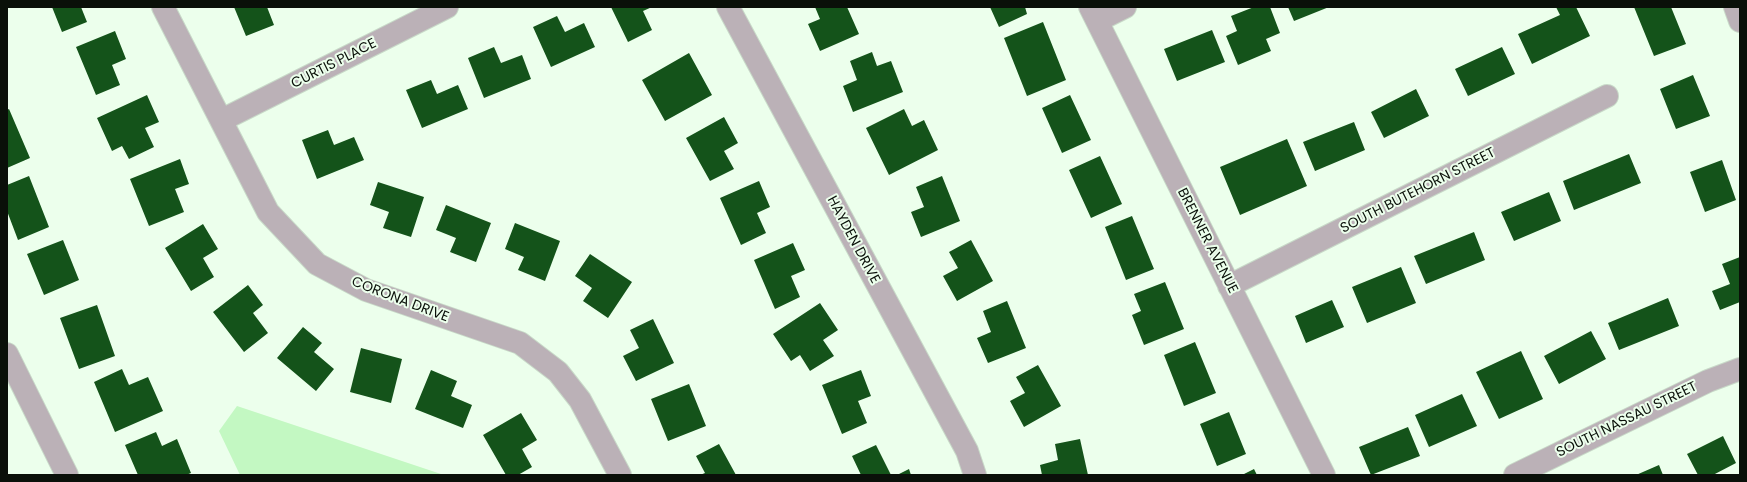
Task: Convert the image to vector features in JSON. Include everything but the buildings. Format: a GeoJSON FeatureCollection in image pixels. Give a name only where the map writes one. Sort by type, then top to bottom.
{"type":"FeatureCollection","features":[{"type":"Feature","properties":{"kind":"street","name":"CORONA DRIVE"},"geometry":{"type":"LineString","coordinates":[[163,7],[268,212],[317,264],[366,290],[520,343],[558,372],[576,394],[620,475]]}},
{"type":"Feature","properties":{"kind":"street","name":"CURTIS PLACE"},"geometry":{"type":"LineString","coordinates":[[222,120],[447,7]]}},
{"type":"Feature","properties":{"kind":"street","name":"HAYDEN DRIVE"},"geometry":{"type":"LineString","coordinates":[[728,7],[967,451],[975,475]]}},
{"type":"Feature","properties":{"kind":"street"},"geometry":{"type":"LineString","coordinates":[[1093,14],[1125,7]]}},
{"type":"Feature","properties":{"kind":"street"},"geometry":{"type":"LineString","coordinates":[[1735,7],[1740,21]]}},
{"type":"Feature","properties":{"kind":"street","name":"BRENNER AVENUE"},"geometry":{"type":"LineString","coordinates":[[1093,14],[1324,475]]}},
{"type":"Feature","properties":{"kind":"street","name":"SOUTH BUTEHORN STREET"},"geometry":{"type":"LineString","coordinates":[[1229,286],[1607,96]]}},
{"type":"Feature","properties":{"kind":"street"},"geometry":{"type":"LineString","coordinates":[[7,354],[66,475]]}},
{"type":"Feature","properties":{"kind":"street","name":"SOUTH NASSAU STREET"},"geometry":{"type":"LineString","coordinates":[[1515,475],[1708,380],[1740,369]]}},
{"type":"Feature","properties":{"kind":"green space"},"geometry":{"type":"Polygon","coordinates":[[[237,406],[444,475],[240,475],[219,431],[237,406]]]}}]}
